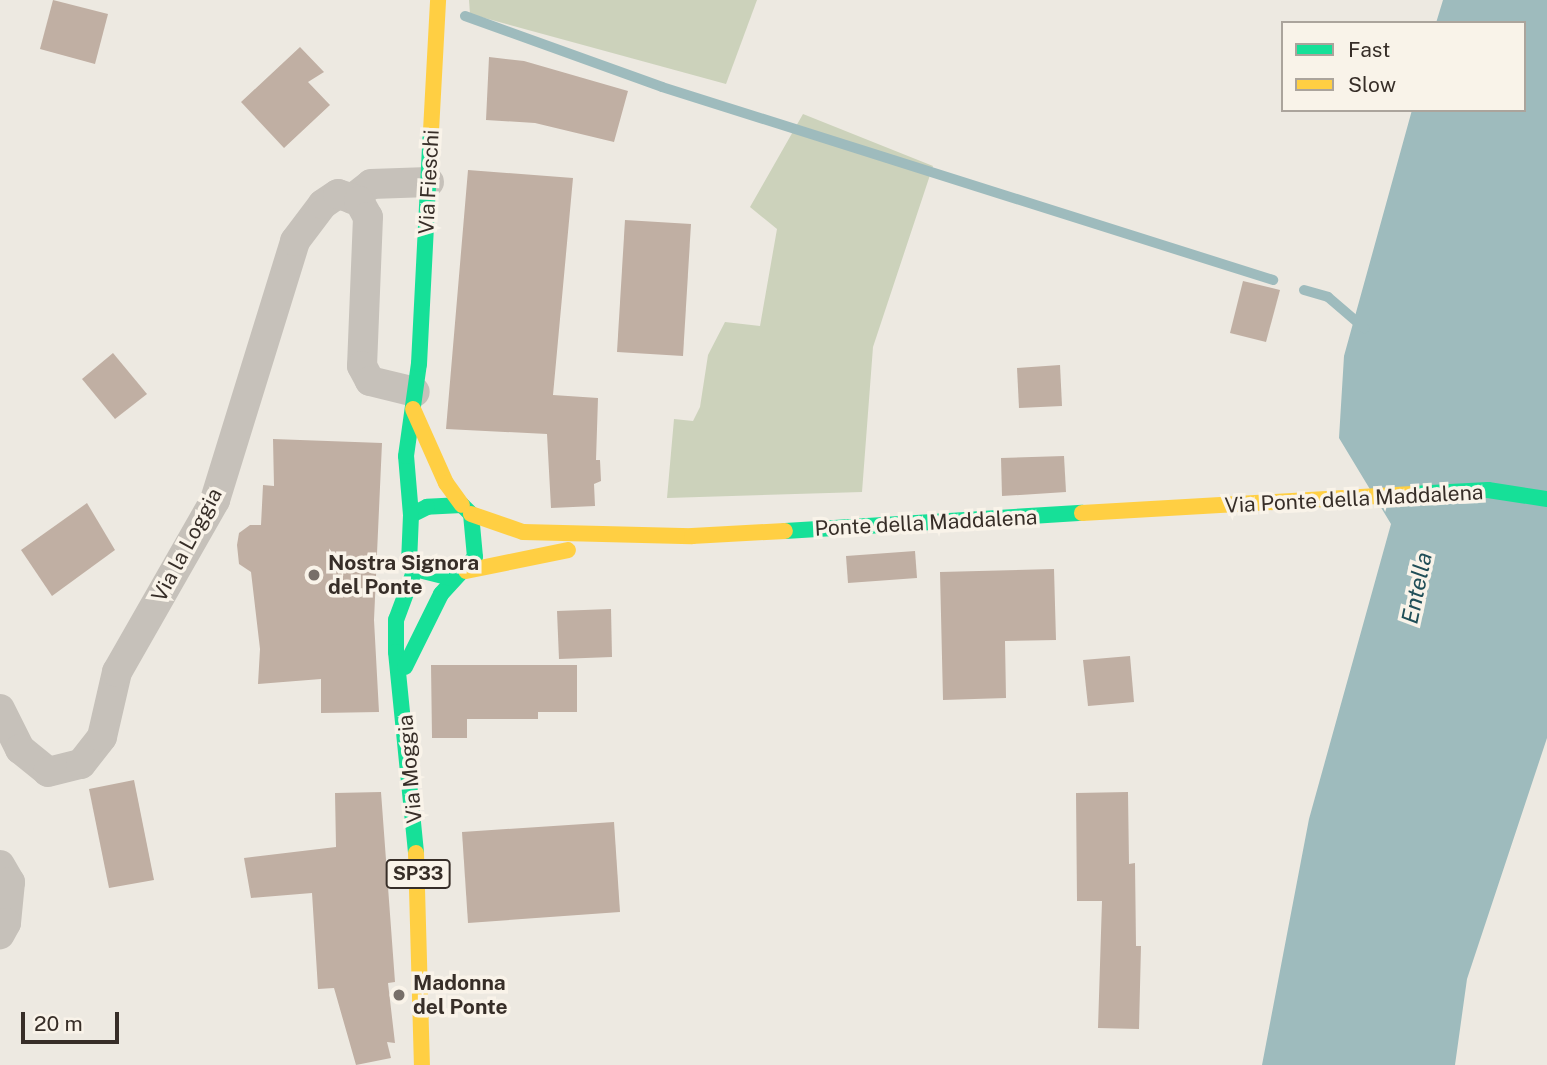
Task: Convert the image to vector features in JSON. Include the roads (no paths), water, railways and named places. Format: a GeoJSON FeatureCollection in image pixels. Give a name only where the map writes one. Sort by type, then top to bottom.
{"type":"FeatureCollection","features":[{"type":"Feature","properties":{"kind":"main road","name":"Via Fieschi"},"geometry":{"type":"LineString","coordinates":[[416,388],[438,0]]}},
{"type":"Feature","properties":{"kind":"main road","name":"Via Moggia"},"geometry":{"type":"LineString","coordinates":[[402,683],[422,625],[459,574],[475,557],[466,509],[446,483],[416,388]]}},
{"type":"Feature","properties":{"kind":"main road","name":"SP33"},"geometry":{"type":"LineString","coordinates":[[415,569],[409,562],[407,542],[411,515],[406,456],[416,388]]}},
{"type":"Feature","properties":{"kind":"main road","name":"Via Ponte della Maddalena"},"geometry":{"type":"LineString","coordinates":[[1161,509],[1488,490],[1547,499]]}},
{"type":"Feature","properties":{"kind":"main road"},"geometry":{"type":"LineString","coordinates":[[411,515],[427,508],[466,509]]}},
{"type":"Feature","properties":{"kind":"main road","name":"Ponte della Maddalena"},"geometry":{"type":"LineString","coordinates":[[466,509],[523,532],[692,537]]}},
{"type":"Feature","properties":{"kind":"main road","name":"Ponte della Maddalena"},"geometry":{"type":"LineString","coordinates":[[459,574],[564,551],[692,537],[1161,509]]}},
{"type":"Feature","properties":{"kind":"main road","name":"Via Moggia"},"geometry":{"type":"LineString","coordinates":[[415,569],[396,620],[419,881],[422,1065]]}},
{"type":"Feature","properties":{"kind":"main road"},"geometry":{"type":"LineString","coordinates":[[415,569],[459,574]]}},
{"type":"Feature","properties":{"kind":"street","name":"Via la Loggia"},"geometry":{"type":"LineString","coordinates":[[0,709],[20,749],[48,772],[81,764],[102,737],[117,672],[215,500],[295,242],[324,204],[338,194],[352,199],[371,184],[429,183]]}},
{"type":"Feature","properties":{"kind":"street"},"geometry":{"type":"LineString","coordinates":[[352,199],[359,201],[368,218],[362,366],[370,381],[416,388]]}},
{"type":"Feature","properties":{"kind":"street"},"geometry":{"type":"LineString","coordinates":[[0,865],[10,882],[6,923],[0,934]]}},
{"type":"Feature","properties":{"kind":"water","name":"Entella"},"geometry":{"type":"Polygon","coordinates":[[[1443,0],[1547,0],[1547,738],[1467,979],[1455,1065],[1262,1065],[1309,819],[1391,524],[1339,438],[1344,356],[1411,112],[1526,112],[1526,21],[1437,21],[1443,0]]]}},
{"type":"Feature","properties":{"kind":"waterway"},"geometry":{"type":"LineString","coordinates":[[465,16],[662,87],[1273,280]]}},
{"type":"Feature","properties":{"kind":"waterway"},"geometry":{"type":"LineString","coordinates":[[1304,290],[1328,297],[1364,328]]}},
{"type":"Feature","properties":{"kind":"place","name":"Nostra Signora del Ponte"},"geometry":{"type":"Point","coordinates":[314,575]}},
{"type":"Feature","properties":{"kind":"place","name":"Madonna del Ponte"},"geometry":{"type":"Point","coordinates":[399,995]}}]}
